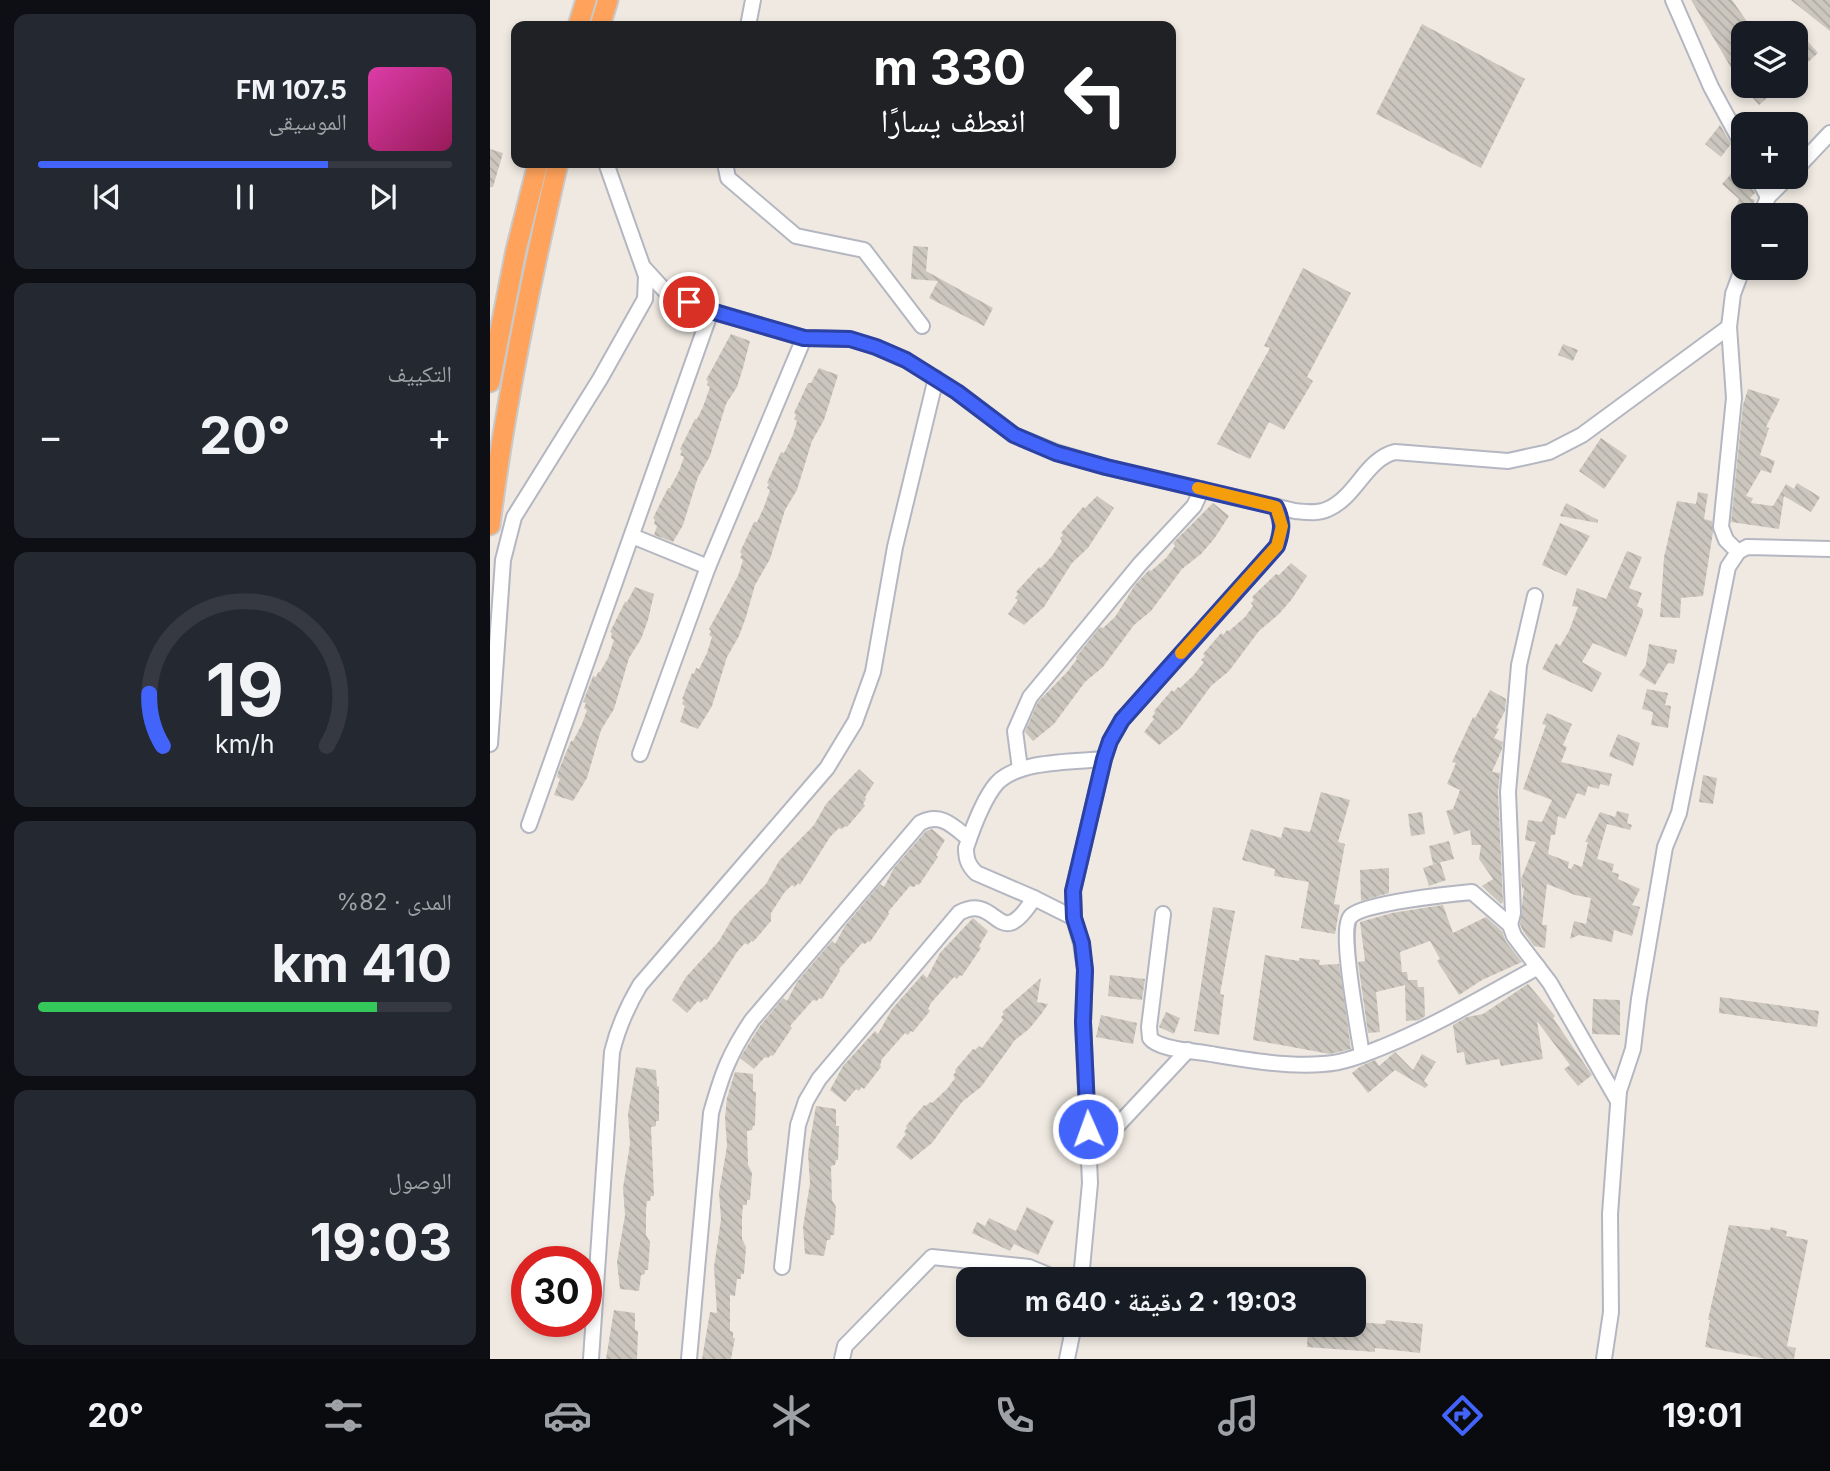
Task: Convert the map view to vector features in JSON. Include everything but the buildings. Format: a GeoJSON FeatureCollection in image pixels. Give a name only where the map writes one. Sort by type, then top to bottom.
{"type":"FeatureCollection","features":[{"type":"Feature","properties":{"kind":"highway"},"geometry":{"type":"LineString","coordinates":[[580,21],[586,0]]}},
{"type":"Feature","properties":{"kind":"highway"},"geometry":{"type":"LineString","coordinates":[[602,21],[609,0]]}},
{"type":"Feature","properties":{"kind":"highway"},"geometry":{"type":"LineString","coordinates":[[490,382],[516,250],[537,168]]}},
{"type":"Feature","properties":{"kind":"highway"},"geometry":{"type":"LineString","coordinates":[[490,525],[501,438],[525,306],[557,168]]}},
{"type":"Feature","properties":{"kind":"street"},"geometry":{"type":"LineString","coordinates":[[609,0],[609,21]]}},
{"type":"Feature","properties":{"kind":"street"},"geometry":{"type":"LineString","coordinates":[[749,21],[753,0]]}},
{"type":"Feature","properties":{"kind":"street"},"geometry":{"type":"LineString","coordinates":[[1673,0],[1711,87],[1731,124]]}},
{"type":"Feature","properties":{"kind":"street"},"geometry":{"type":"LineString","coordinates":[[1808,156],[1830,133]]}},
{"type":"Feature","properties":{"kind":"street"},"geometry":{"type":"LineString","coordinates":[[490,744],[503,560],[509,531],[521,504],[600,379],[645,299],[647,284],[644,268],[608,168]]}},
{"type":"Feature","properties":{"kind":"street"},"geometry":{"type":"LineString","coordinates":[[726,168],[728,178],[796,236],[864,250],[922,326]]}},
{"type":"Feature","properties":{"kind":"street"},"geometry":{"type":"LineString","coordinates":[[1764,189],[1768,197]]}},
{"type":"Feature","properties":{"kind":"street"},"geometry":{"type":"LineString","coordinates":[[1766,203],[1776,189]]}},
{"type":"Feature","properties":{"kind":"street"},"geometry":{"type":"LineString","coordinates":[[644,268],[667,293],[711,311],[804,338],[850,339],[906,360],[936,378],[1014,435],[1056,453],[1295,511],[1317,512],[1329,509],[1342,500],[1383,455],[1395,452],[1508,461],[1549,452],[1582,435],[1729,327]]}},
{"type":"Feature","properties":{"kind":"street"},"geometry":{"type":"LineString","coordinates":[[1738,280],[1733,294],[1729,327],[1734,398],[1721,527],[1726,540],[1738,552]]}},
{"type":"Feature","properties":{"kind":"street"},"geometry":{"type":"LineString","coordinates":[[645,299],[654,294],[667,293]]}},
{"type":"Feature","properties":{"kind":"street"},"geometry":{"type":"LineString","coordinates":[[529,825],[711,311]]}},
{"type":"Feature","properties":{"kind":"street"},"geometry":{"type":"LineString","coordinates":[[640,754],[708,567],[804,338]]}},
{"type":"Feature","properties":{"kind":"street"},"geometry":{"type":"LineString","coordinates":[[591,1359],[610,1077],[618,1028],[640,985],[827,768],[855,722],[873,671],[895,547],[936,378]]}},
{"type":"Feature","properties":{"kind":"street"},"geometry":{"type":"LineString","coordinates":[[1020,769],[1015,731],[1030,697],[1140,564],[1194,506],[1202,489]]}},
{"type":"Feature","properties":{"kind":"street"},"geometry":{"type":"LineString","coordinates":[[1082,1267],[1089,1209],[1083,1022],[1085,970],[1082,943],[1074,918],[1073,891],[1104,759],[1110,741],[1129,713],[1277,546],[1282,526],[1276,507]]}},
{"type":"Feature","properties":{"kind":"street"},"geometry":{"type":"LineString","coordinates":[[632,536],[708,567]]}},
{"type":"Feature","properties":{"kind":"street"},"geometry":{"type":"LineString","coordinates":[[1604,1359],[1611,1312],[1610,1214],[1618,1101],[1621,1082],[1633,1049],[1665,847],[1681,808],[1728,567],[1738,552],[1748,547],[1830,549]]}},
{"type":"Feature","properties":{"kind":"street"},"geometry":{"type":"LineString","coordinates":[[1510,925],[1513,913],[1508,792],[1519,665],[1535,596]]}},
{"type":"Feature","properties":{"kind":"street"},"geometry":{"type":"LineString","coordinates":[[1074,918],[976,873],[965,857],[965,848],[996,784],[1003,778],[1020,769],[1104,759]]}},
{"type":"Feature","properties":{"kind":"street"},"geometry":{"type":"LineString","coordinates":[[689,1359],[711,1113],[732,1049],[752,1020],[920,823],[940,818],[969,839]]}},
{"type":"Feature","properties":{"kind":"street"},"geometry":{"type":"LineString","coordinates":[[1362,1055],[1346,941],[1347,921],[1352,915],[1379,906],[1430,896],[1472,892],[1510,925],[1514,936],[1550,983],[1618,1101]]}},
{"type":"Feature","properties":{"kind":"street"},"geometry":{"type":"LineString","coordinates":[[782,1267],[798,1125],[806,1101],[819,1079],[959,913],[975,908],[983,909],[1004,923],[1012,923],[1019,920],[1034,898]]}},
{"type":"Feature","properties":{"kind":"street"},"geometry":{"type":"LineString","coordinates":[[1163,914],[1148,1032],[1153,1042],[1158,1045],[1188,1050],[1283,1063],[1313,1064],[1362,1055],[1430,1027],[1538,967]]}},
{"type":"Feature","properties":{"kind":"street"},"geometry":{"type":"LineString","coordinates":[[1089,1156],[1188,1050]]}},
{"type":"Feature","properties":{"kind":"street"},"geometry":{"type":"LineString","coordinates":[[842,1359],[845,1346],[932,1257],[1029,1267]]}},
{"type":"Feature","properties":{"kind":"street"},"geometry":{"type":"LineString","coordinates":[[1067,1359],[1071,1337]]}},
{"type":"Feature","properties":{"kind":"slow traffic"},"geometry":{"type":"LineString","coordinates":[[1181,653],[1277,546],[1282,526],[1276,507],[1198,488]]}},
{"type":"Feature","properties":{"kind":"route"},"geometry":{"type":"LineString","coordinates":[[689,302],[804,338],[850,339],[876,347],[906,360],[957,392],[1014,435],[1056,453],[1276,507],[1282,526],[1277,546],[1122,720],[1104,759],[1075,878],[1072,905],[1082,943],[1085,970],[1083,1022],[1088,1129]]}}]}
